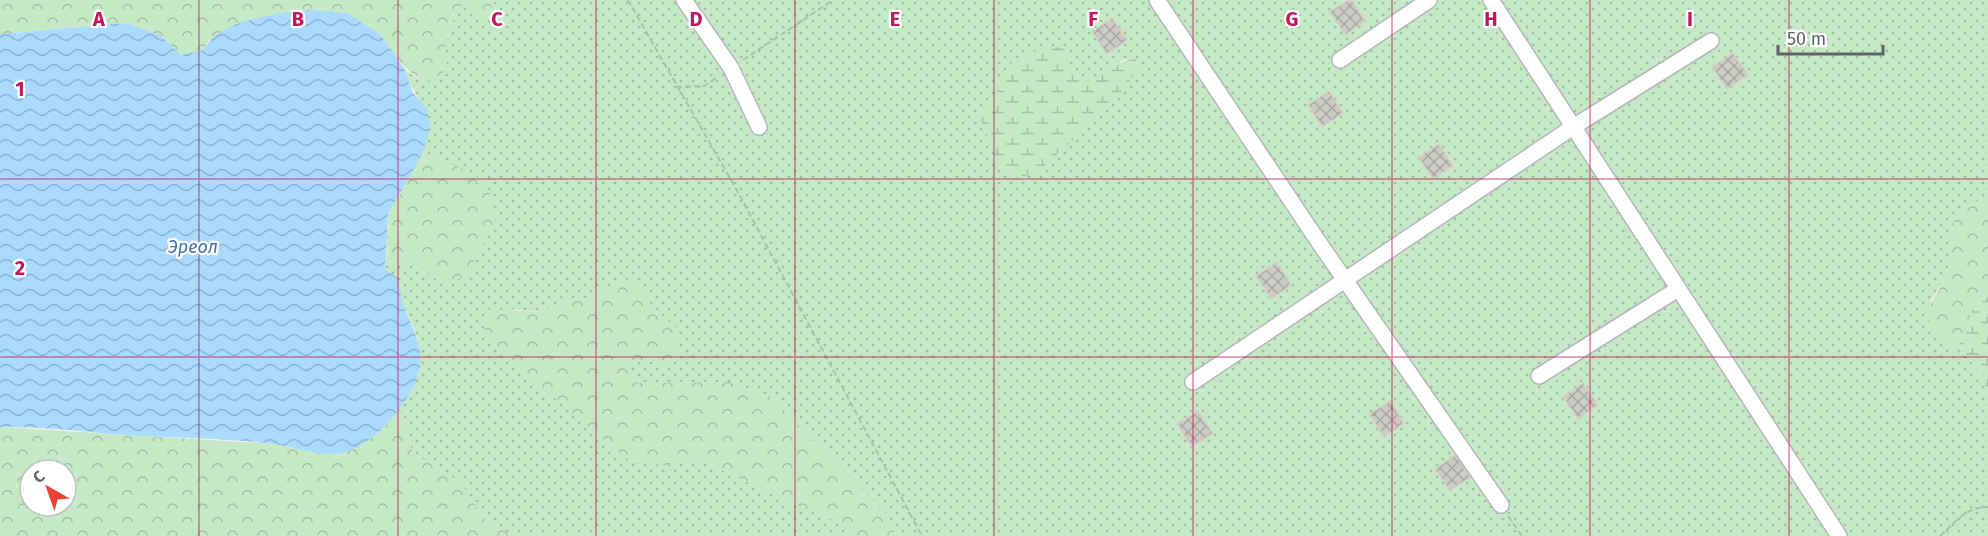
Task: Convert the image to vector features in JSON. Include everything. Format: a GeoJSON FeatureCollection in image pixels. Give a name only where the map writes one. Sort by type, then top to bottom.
{"type":"FeatureCollection","features":[{"type":"Feature","properties":{"kind":"lane"},"geometry":{"type":"LineString","coordinates":[[684,0],[731,68],[759,127]]}},
{"type":"Feature","properties":{"kind":"lane"},"geometry":{"type":"LineString","coordinates":[[1157,0],[1345,280],[1501,505]]}},
{"type":"Feature","properties":{"kind":"lane"},"geometry":{"type":"LineString","coordinates":[[1340,60],[1429,0]]}},
{"type":"Feature","properties":{"kind":"lane"},"geometry":{"type":"LineString","coordinates":[[1491,0],[1839,536]]}},
{"type":"Feature","properties":{"kind":"lane"},"geometry":{"type":"LineString","coordinates":[[1193,382],[1573,127],[1712,41]]}},
{"type":"Feature","properties":{"kind":"lane"},"geometry":{"type":"LineString","coordinates":[[1539,376],[1678,289]]}},
{"type":"Feature","properties":{"kind":"path"},"geometry":{"type":"LineString","coordinates":[[628,0],[739,194],[922,536]]}},
{"type":"Feature","properties":{"kind":"path"},"geometry":{"type":"LineString","coordinates":[[676,87],[704,86],[833,0]]}},
{"type":"Feature","properties":{"kind":"path"},"geometry":{"type":"LineString","coordinates":[[1501,505],[1522,536]]}},
{"type":"Feature","properties":{"kind":"path"},"geometry":{"type":"LineString","coordinates":[[1940,536],[1965,512],[1976,507],[1988,507]]}},
{"type":"Feature","properties":{"kind":"green space"},"geometry":{"type":"Polygon","coordinates":[[[0,0],[495,0],[489,14],[482,18],[461,6],[454,9],[445,50],[448,67],[433,82],[408,70],[381,35],[209,40],[203,50],[181,55],[160,35],[126,23],[0,34],[0,0]]]}},
{"type":"Feature","properties":{"kind":"green space"},"geometry":{"type":"Polygon","coordinates":[[[495,0],[1988,0],[1988,194],[1962,211],[1953,223],[1947,275],[1930,301],[1952,348],[1961,348],[1979,372],[1988,393],[1988,536],[896,536],[887,515],[771,397],[730,382],[638,383],[627,375],[629,363],[646,360],[679,331],[650,305],[644,286],[608,287],[589,298],[563,301],[543,312],[512,309],[667,465],[701,460],[793,504],[851,527],[858,536],[513,536],[485,520],[461,483],[412,452],[400,408],[413,386],[420,354],[415,332],[399,290],[399,279],[385,270],[386,261],[398,265],[412,258],[437,280],[469,272],[478,252],[446,161],[422,155],[426,139],[427,117],[405,70],[418,78],[432,63],[448,38],[454,9],[461,6],[489,14],[495,0]],[[1124,59],[1097,79],[1086,82],[1067,70],[995,98],[979,114],[1003,174],[1136,60],[1124,59]]]}},
{"type":"Feature","properties":{"kind":"green space"},"geometry":{"type":"Polygon","coordinates":[[[1045,46],[1067,48],[1067,70],[1086,81],[1129,60],[1136,59],[1138,70],[1109,108],[1035,174],[1013,178],[1003,174],[978,113],[995,98],[1002,76],[1010,64],[1045,46]]]}},
{"type":"Feature","properties":{"kind":"green space"},"geometry":{"type":"Polygon","coordinates":[[[422,155],[446,161],[486,181],[496,218],[469,272],[452,283],[437,280],[412,258],[399,265],[386,261],[388,214],[422,155]]]}},
{"type":"Feature","properties":{"kind":"green space"},"geometry":{"type":"Polygon","coordinates":[[[1988,194],[1988,297],[1972,310],[1969,326],[1959,341],[1961,348],[1952,348],[1929,325],[1928,309],[1947,275],[1953,223],[1962,211],[1988,194]]]}},
{"type":"Feature","properties":{"kind":"green space"},"geometry":{"type":"Polygon","coordinates":[[[632,278],[644,286],[651,305],[679,330],[677,353],[663,366],[646,360],[629,363],[628,375],[638,383],[730,382],[771,397],[887,515],[896,536],[858,536],[851,527],[793,504],[701,460],[667,465],[632,463],[510,361],[486,333],[482,321],[489,309],[543,312],[563,301],[589,298],[608,287],[632,278]]]}},
{"type":"Feature","properties":{"kind":"green space"},"geometry":{"type":"Polygon","coordinates":[[[1988,297],[1988,393],[1979,372],[1961,348],[1959,341],[1968,326],[1972,310],[1988,297]]]}},
{"type":"Feature","properties":{"kind":"green space"},"geometry":{"type":"Polygon","coordinates":[[[400,408],[412,452],[461,483],[485,520],[513,536],[0,536],[0,427],[273,444],[329,454],[382,429],[400,408]]]}},
{"type":"Feature","properties":{"kind":"water","name":"Эреол"},"geometry":{"type":"Polygon","coordinates":[[[312,10],[347,13],[381,35],[405,70],[413,93],[427,108],[430,129],[422,155],[388,214],[385,269],[399,279],[402,301],[415,333],[420,354],[417,378],[394,416],[372,438],[360,446],[349,451],[330,454],[237,440],[0,427],[0,34],[126,23],[160,35],[181,55],[203,50],[212,39],[237,24],[268,16],[312,10]]]}},
{"type":"Feature","properties":{"kind":"building"},"geometry":{"type":"Polygon","coordinates":[[[1348,0],[1352,0],[1365,21],[1345,35],[1330,12],[1348,0]]]}},
{"type":"Feature","properties":{"kind":"building"},"geometry":{"type":"Polygon","coordinates":[[[1112,18],[1127,40],[1107,54],[1092,32],[1112,18]]]}},
{"type":"Feature","properties":{"kind":"building"},"geometry":{"type":"Polygon","coordinates":[[[1733,53],[1748,75],[1727,89],[1712,67],[1733,53]]]}},
{"type":"Feature","properties":{"kind":"building"},"geometry":{"type":"Polygon","coordinates":[[[1329,91],[1343,113],[1322,127],[1308,105],[1329,91]]]}},
{"type":"Feature","properties":{"kind":"building"},"geometry":{"type":"Polygon","coordinates":[[[1439,144],[1453,166],[1433,179],[1418,157],[1439,144]]]}},
{"type":"Feature","properties":{"kind":"building"},"geometry":{"type":"Polygon","coordinates":[[[1277,262],[1291,285],[1271,299],[1256,276],[1277,262]]]}},
{"type":"Feature","properties":{"kind":"building"},"geometry":{"type":"Polygon","coordinates":[[[1583,383],[1598,405],[1578,419],[1563,397],[1583,383]]]}},
{"type":"Feature","properties":{"kind":"building"},"geometry":{"type":"Polygon","coordinates":[[[1390,401],[1404,423],[1384,437],[1369,414],[1390,401]]]}},
{"type":"Feature","properties":{"kind":"building"},"geometry":{"type":"Polygon","coordinates":[[[1198,411],[1213,433],[1192,447],[1177,424],[1198,411]]]}},
{"type":"Feature","properties":{"kind":"building"},"geometry":{"type":"Polygon","coordinates":[[[1455,455],[1470,477],[1450,491],[1435,469],[1455,455]]]}}]}
